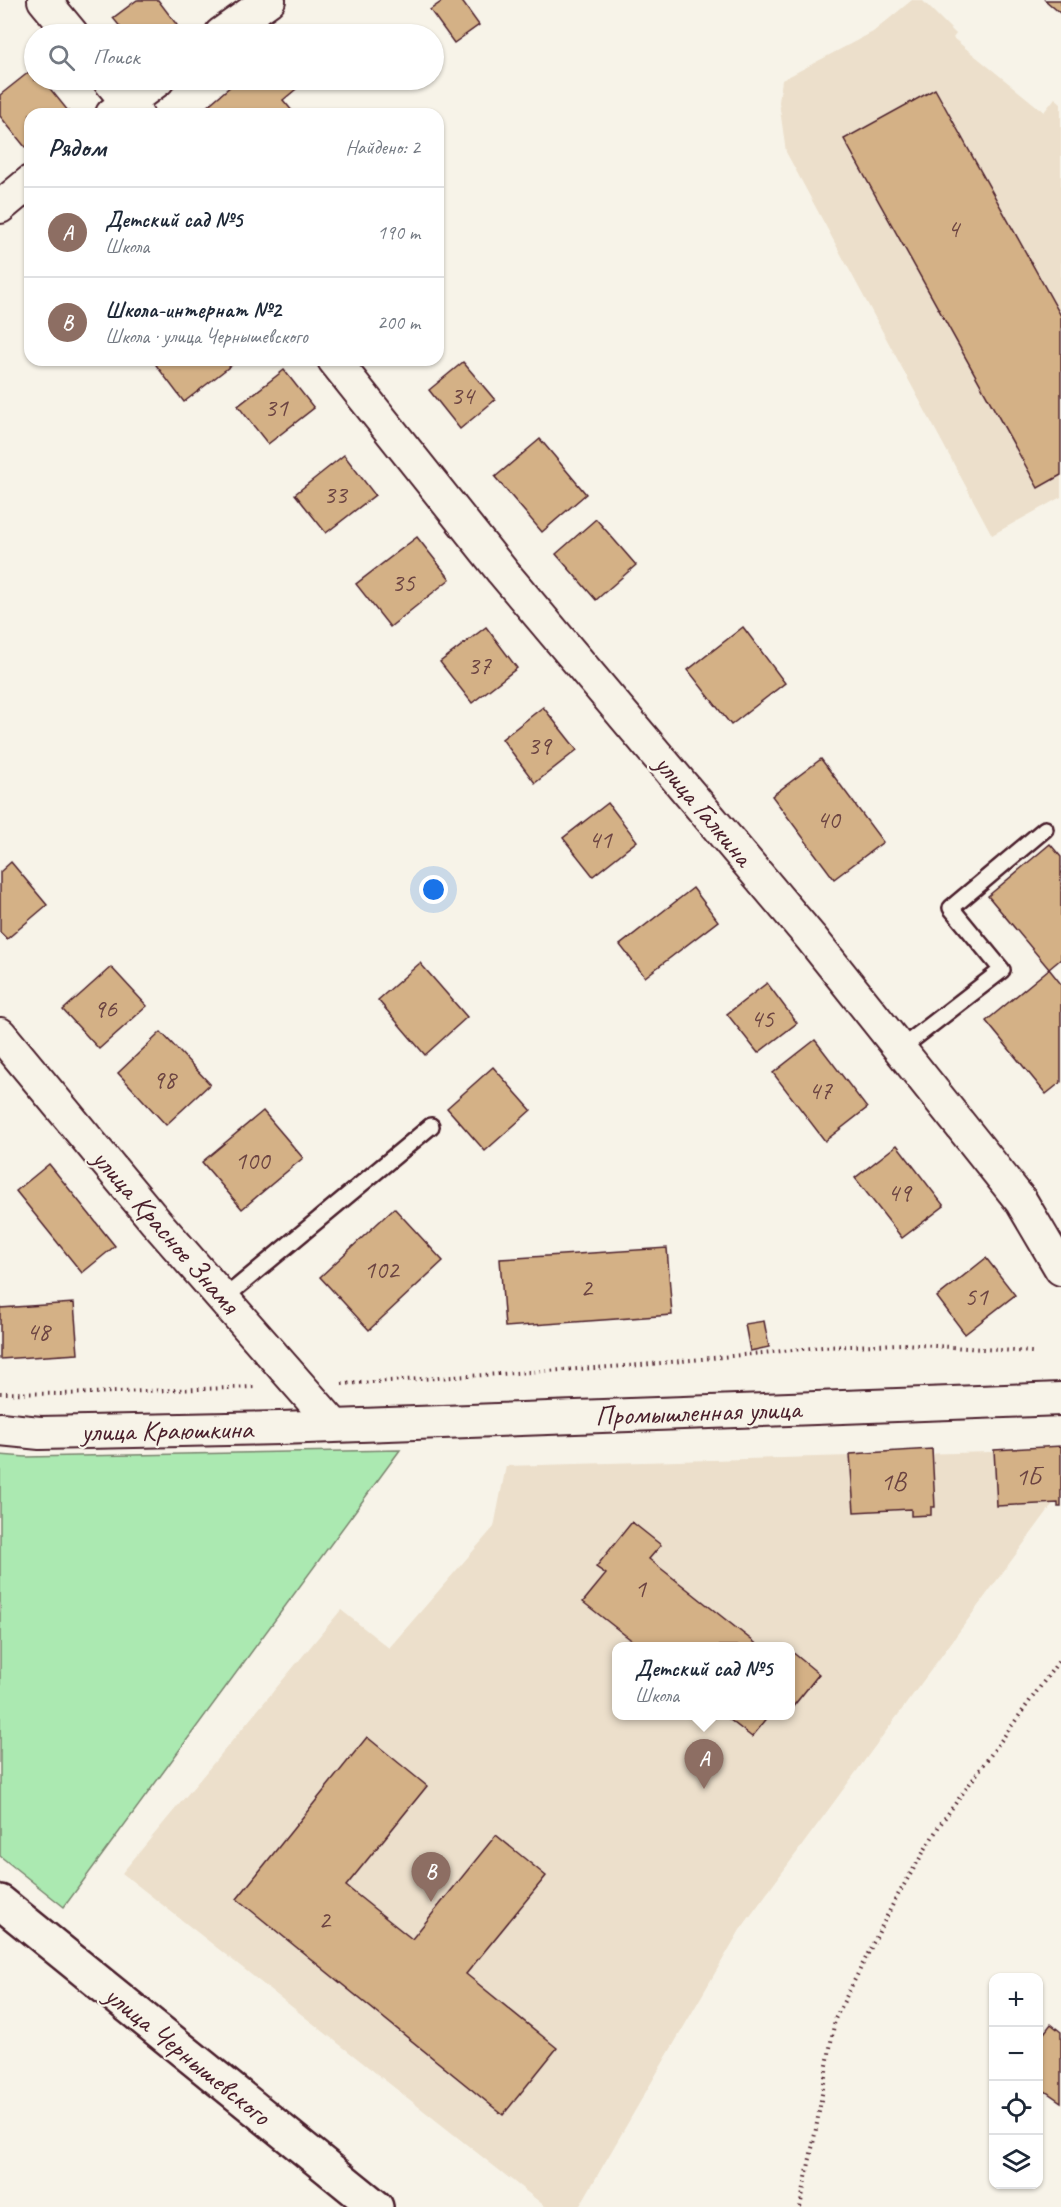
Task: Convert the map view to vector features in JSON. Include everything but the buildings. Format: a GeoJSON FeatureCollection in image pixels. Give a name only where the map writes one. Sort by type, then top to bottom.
{"type":"FeatureCollection","features":[{"type":"Feature","properties":{"kind":"main road","name":"улица Чернышевского"},"geometry":{"type":"LineString","coordinates":[[4,1912],[376,2207]]}},
{"type":"Feature","properties":{"kind":"street"},"geometry":{"type":"LineString","coordinates":[[44,0],[64,24]]}},
{"type":"Feature","properties":{"kind":"street"},"geometry":{"type":"LineString","coordinates":[[235,24],[269,0]]}},
{"type":"Feature","properties":{"kind":"street"},"geometry":{"type":"LineString","coordinates":[[121,102],[141,90]]}},
{"type":"Feature","properties":{"kind":"street"},"geometry":{"type":"LineString","coordinates":[[0,207],[24,187]]}},
{"type":"Feature","properties":{"kind":"street","name":"улица Галкина"},"geometry":{"type":"LineString","coordinates":[[339,366],[502,571],[812,939],[900,1049],[1021,1201],[1061,1269]]}},
{"type":"Feature","properties":{"kind":"street","name":"улица Красное Знамя"},"geometry":{"type":"LineString","coordinates":[[0,1034],[156,1222],[334,1425]]}},
{"type":"Feature","properties":{"kind":"street","name":"Промышленная улица"},"geometry":{"type":"LineString","coordinates":[[334,1425],[1061,1399]]}},
{"type":"Feature","properties":{"kind":"street","name":"улица Краюшкина"},"geometry":{"type":"LineString","coordinates":[[0,1429],[40,1433],[334,1425]]}},
{"type":"Feature","properties":{"kind":"lane"},"geometry":{"type":"LineString","coordinates":[[900,1049],[1002,969],[951,908],[1045,829]]}},
{"type":"Feature","properties":{"kind":"lane"},"geometry":{"type":"LineString","coordinates":[[223,1299],[431,1126]]}},
{"type":"Feature","properties":{"kind":"path"},"geometry":{"type":"LineString","coordinates":[[0,1393],[62,1394],[300,1386],[641,1365],[823,1347],[902,1344],[1032,1352]]}},
{"type":"Feature","properties":{"kind":"path"},"geometry":{"type":"LineString","coordinates":[[800,2207],[835,2019],[895,1900],[939,1826],[1061,1658]]}},
{"type":"Feature","properties":{"kind":"shaded area"},"geometry":{"type":"Polygon","coordinates":[[[912,0],[922,0],[956,34],[953,38],[1044,112],[1055,98],[1061,103],[1061,497],[992,535],[786,152],[779,102],[782,80],[873,32],[912,0]]]}},
{"type":"Feature","properties":{"kind":"shaded area"},"geometry":{"type":"Polygon","coordinates":[[[1061,1450],[1061,1493],[740,1930],[579,2207],[546,2207],[122,1873],[341,1610],[389,1648],[494,1527],[506,1466],[1061,1450]]]}},
{"type":"Feature","properties":{"kind":"green space"},"geometry":{"type":"Polygon","coordinates":[[[400,1450],[64,1907],[0,1856],[0,1455],[26,1457],[400,1450]]]}},
{"type":"Feature","properties":{"kind":"place","name":"Детский сад №5"},"geometry":{"type":"Point","coordinates":[704,1789]}},
{"type":"Feature","properties":{"kind":"place","name":"Школа-интернат №2"},"geometry":{"type":"Point","coordinates":[431,1902]}}]}
